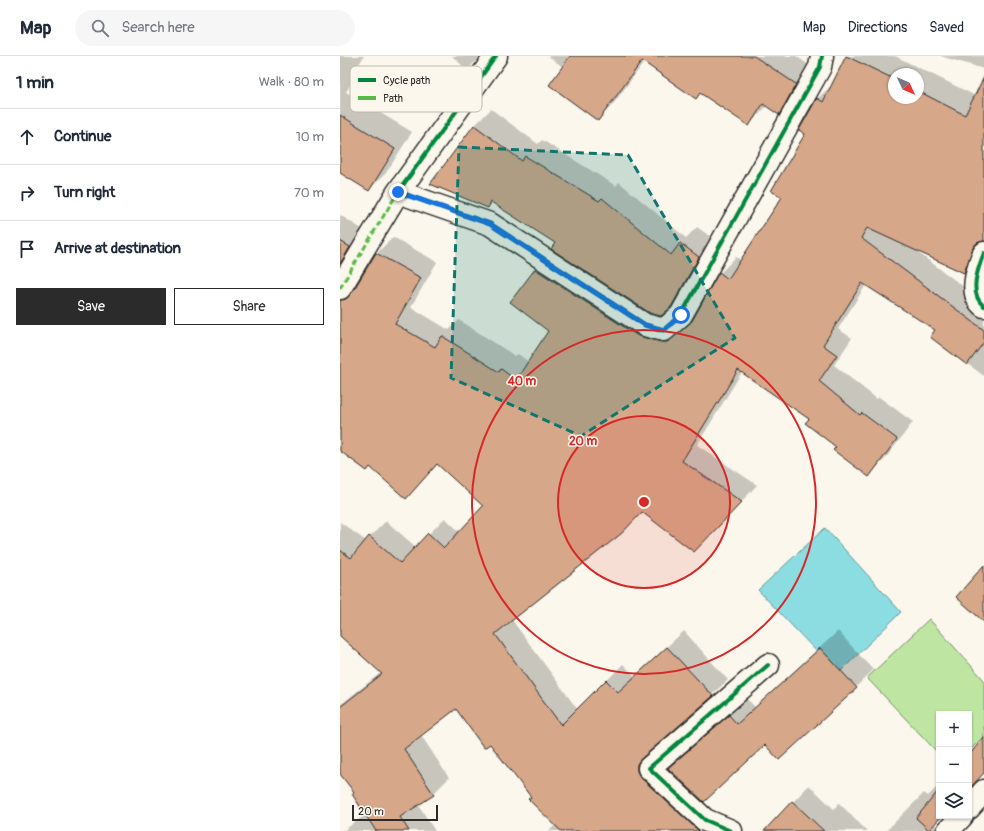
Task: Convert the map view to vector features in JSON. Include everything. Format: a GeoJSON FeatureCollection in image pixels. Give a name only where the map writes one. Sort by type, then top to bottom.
{"type":"FeatureCollection","features":[{"type":"Feature","properties":{"kind":"street"},"geometry":{"type":"LineString","coordinates":[[482,75],[496,56]]}},
{"type":"Feature","properties":{"kind":"street"},"geometry":{"type":"LineString","coordinates":[[398,192],[490,224],[645,325],[664,330],[681,315],[820,67],[822,56]]}},
{"type":"Feature","properties":{"kind":"street"},"geometry":{"type":"LineString","coordinates":[[340,288],[398,192],[456,112]]}},
{"type":"Feature","properties":{"kind":"street"},"geometry":{"type":"LineString","coordinates":[[984,253],[978,268],[976,292],[984,306]]}},
{"type":"Feature","properties":{"kind":"street"},"geometry":{"type":"LineString","coordinates":[[731,831],[705,820],[649,768],[768,665]]}},
{"type":"Feature","properties":{"kind":"street"},"geometry":{"type":"LineString","coordinates":[[972,805],[984,791]]}},
{"type":"Feature","properties":{"kind":"street"},"geometry":{"type":"LineString","coordinates":[[948,831],[959,819]]}},
{"type":"Feature","properties":{"kind":"highlighted area"},"geometry":{"type":"Polygon","coordinates":[[[459,147],[628,155],[735,338],[581,436],[451,378],[459,147]]]}},
{"type":"Feature","properties":{"kind":"green space"},"geometry":{"type":"Polygon","coordinates":[[[929,619],[984,680],[984,736],[972,748],[972,711],[936,711],[936,751],[867,678],[929,619]]]}},
{"type":"Feature","properties":{"kind":"water"},"geometry":{"type":"Polygon","coordinates":[[[825,528],[901,612],[838,674],[758,590],[825,528]]]}},
{"type":"Feature","properties":{"kind":"building"},"geometry":{"type":"Polygon","coordinates":[[[570,56],[754,56],[796,84],[779,115],[763,104],[749,126],[700,93],[696,99],[642,61],[598,121],[549,85],[570,56]]]}},
{"type":"Feature","properties":{"kind":"building"},"geometry":{"type":"Polygon","coordinates":[[[846,56],[888,76],[888,104],[924,104],[924,94],[965,115],[984,77],[984,241],[977,243],[973,248],[964,273],[867,228],[861,238],[984,330],[984,342],[967,365],[930,337],[935,330],[862,283],[823,345],[837,355],[819,381],[860,415],[862,413],[897,439],[869,477],[833,450],[836,447],[805,423],[809,419],[738,370],[682,461],[742,502],[694,552],[642,512],[622,533],[495,634],[561,725],[606,680],[618,692],[667,647],[713,696],[641,759],[637,764],[637,771],[640,777],[699,831],[561,831],[528,799],[531,797],[490,744],[484,748],[456,709],[404,749],[434,795],[400,817],[409,831],[376,831],[352,794],[354,792],[340,774],[340,707],[382,674],[340,636],[340,550],[351,558],[369,536],[400,563],[428,533],[444,548],[483,506],[437,464],[406,499],[370,467],[367,471],[340,451],[340,300],[346,299],[351,294],[376,253],[421,278],[395,324],[435,347],[442,336],[499,372],[501,369],[516,380],[548,331],[510,302],[535,269],[638,336],[661,342],[667,342],[692,321],[719,272],[728,279],[782,197],[771,191],[805,134],[799,130],[817,98],[823,102],[846,56]]]}},
{"type":"Feature","properties":{"kind":"building"},"geometry":{"type":"Polygon","coordinates":[[[340,115],[395,149],[369,191],[340,173],[340,115]]]}},
{"type":"Feature","properties":{"kind":"building"},"geometry":{"type":"Polygon","coordinates":[[[474,125],[522,161],[525,156],[599,201],[602,198],[671,255],[680,243],[699,257],[671,307],[661,316],[650,313],[551,249],[555,243],[491,202],[488,208],[430,184],[474,125]]]}},
{"type":"Feature","properties":{"kind":"building"},"geometry":{"type":"Polygon","coordinates":[[[340,241],[350,247],[340,264],[340,241]]]}},
{"type":"Feature","properties":{"kind":"building"},"geometry":{"type":"Polygon","coordinates":[[[984,565],[984,622],[956,597],[984,565]]]}},
{"type":"Feature","properties":{"kind":"building"},"geometry":{"type":"Polygon","coordinates":[[[820,648],[857,688],[779,760],[765,745],[704,802],[668,768],[729,715],[737,724],[820,648]]]}},
{"type":"Feature","properties":{"kind":"building"},"geometry":{"type":"Polygon","coordinates":[[[984,737],[984,773],[972,786],[972,783],[972,751],[984,737]]]}},
{"type":"Feature","properties":{"kind":"building"},"geometry":{"type":"Polygon","coordinates":[[[936,794],[936,819],[939,819],[929,830],[916,818],[936,794]]]}},
{"type":"Feature","properties":{"kind":"building"},"geometry":{"type":"Polygon","coordinates":[[[792,801],[824,831],[764,831],[792,801]]]}},
{"type":"Feature","properties":{"kind":"marked path"},"geometry":{"type":"LineString","coordinates":[[340,288],[398,192]]}},
{"type":"Feature","properties":{"kind":"cycle path"},"geometry":{"type":"LineString","coordinates":[[482,75],[496,56]]}},
{"type":"Feature","properties":{"kind":"cycle path"},"geometry":{"type":"LineString","coordinates":[[456,112],[398,192],[490,224],[645,325],[664,330],[681,315],[820,67],[822,56]]}},
{"type":"Feature","properties":{"kind":"cycle path"},"geometry":{"type":"LineString","coordinates":[[984,253],[977,273],[975,288],[976,295],[984,306]]}},
{"type":"Feature","properties":{"kind":"cycle path"},"geometry":{"type":"LineString","coordinates":[[731,831],[705,820],[649,768],[768,665]]}},
{"type":"Feature","properties":{"kind":"route"},"geometry":{"type":"LineString","coordinates":[[398,192],[490,224],[645,325],[664,330],[681,315]]}}]}
